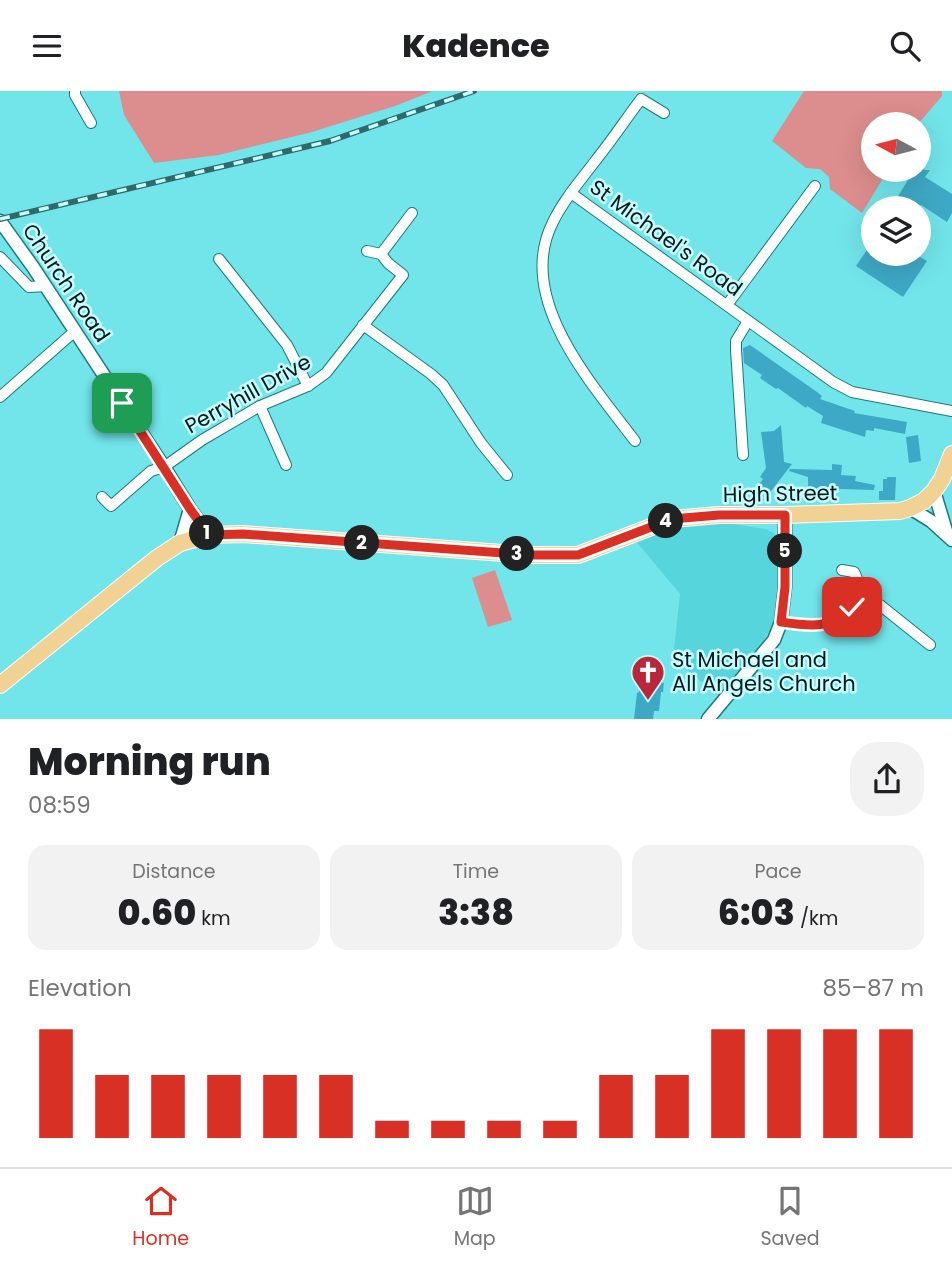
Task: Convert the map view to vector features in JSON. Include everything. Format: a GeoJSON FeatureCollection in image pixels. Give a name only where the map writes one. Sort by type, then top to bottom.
{"type":"FeatureCollection","features":[{"type":"Feature","properties":{"kind":"main road","name":"High Street"},"geometry":{"type":"LineString","coordinates":[[0,685],[157,558],[180,543],[209,535],[243,534],[531,555],[578,555],[672,519],[719,515],[886,512],[910,508],[924,501],[934,491],[952,454]]}},
{"type":"Feature","properties":{"kind":"street"},"geometry":{"type":"LineString","coordinates":[[75,91],[91,123]]}},
{"type":"Feature","properties":{"kind":"street"},"geometry":{"type":"LineString","coordinates":[[571,193],[641,99],[664,113]]}},
{"type":"Feature","properties":{"kind":"street"},"geometry":{"type":"LineString","coordinates":[[727,305],[814,186]]}},
{"type":"Feature","properties":{"kind":"street","name":"St Michael's Road"},"geometry":{"type":"LineString","coordinates":[[635,441],[584,372],[562,336],[543,287],[543,251],[547,236],[571,193],[748,321],[852,392],[952,411]]}},
{"type":"Feature","properties":{"kind":"street"},"geometry":{"type":"LineString","coordinates":[[367,251],[381,254],[412,213]]}},
{"type":"Feature","properties":{"kind":"street","name":"Church Road"},"geometry":{"type":"LineString","coordinates":[[0,221],[46,286],[209,535]]}},
{"type":"Feature","properties":{"kind":"street","name":"Perryhill Drive"},"geometry":{"type":"LineString","coordinates":[[102,497],[111,506],[151,471],[164,467],[202,440],[260,406],[308,386],[326,373],[403,275],[381,254]]}},
{"type":"Feature","properties":{"kind":"street"},"geometry":{"type":"LineString","coordinates":[[0,257],[29,287],[46,286]]}},
{"type":"Feature","properties":{"kind":"street"},"geometry":{"type":"LineString","coordinates":[[219,258],[287,345],[308,386]]}},
{"type":"Feature","properties":{"kind":"street"},"geometry":{"type":"LineString","coordinates":[[743,455],[736,341],[748,321]]}},
{"type":"Feature","properties":{"kind":"street"},"geometry":{"type":"LineString","coordinates":[[363,325],[443,385],[481,443],[507,475]]}},
{"type":"Feature","properties":{"kind":"street"},"geometry":{"type":"LineString","coordinates":[[0,397],[75,331]]}},
{"type":"Feature","properties":{"kind":"street"},"geometry":{"type":"LineString","coordinates":[[260,406],[286,465]]}},
{"type":"Feature","properties":{"kind":"street"},"geometry":{"type":"LineString","coordinates":[[934,491],[949,537]]}},
{"type":"Feature","properties":{"kind":"street"},"geometry":{"type":"LineString","coordinates":[[910,508],[949,537]]}},
{"type":"Feature","properties":{"kind":"street"},"geometry":{"type":"LineString","coordinates":[[180,543],[190,509]]}},
{"type":"Feature","properties":{"kind":"street"},"geometry":{"type":"LineString","coordinates":[[708,719],[774,640],[781,622],[785,587],[785,515]]}},
{"type":"Feature","properties":{"kind":"street"},"geometry":{"type":"LineString","coordinates":[[781,622],[824,624],[836,622],[845,616],[856,596],[858,578],[854,572],[842,570]]}},
{"type":"Feature","properties":{"kind":"street"},"geometry":{"type":"LineString","coordinates":[[856,596],[880,605],[930,645]]}},
{"type":"Feature","properties":{"kind":"shaded area"},"geometry":{"type":"Polygon","coordinates":[[[119,91],[433,91],[312,132],[219,155],[154,163],[124,115],[119,91]]]}},
{"type":"Feature","properties":{"kind":"shaded area"},"geometry":{"type":"Polygon","coordinates":[[[804,91],[942,91],[942,96],[928,112],[861,112],[861,182],[881,182],[872,196],[861,196],[861,212],[830,189],[829,177],[820,169],[806,168],[772,141],[804,91]]]}},
{"type":"Feature","properties":{"kind":"shaded area"},"geometry":{"type":"Polygon","coordinates":[[[720,522],[766,529],[774,533],[778,543],[779,565],[774,623],[763,642],[719,696],[673,658],[680,594],[635,540],[673,526],[720,522]]]}},
{"type":"Feature","properties":{"kind":"shaded area"},"geometry":{"type":"Polygon","coordinates":[[[495,570],[512,620],[488,627],[472,578],[495,570]]]}},
{"type":"Feature","properties":{"kind":"building"},"geometry":{"type":"Polygon","coordinates":[[[931,181],[952,194],[952,213],[947,222],[931,212],[931,196],[898,196],[907,182],[931,181]]]}},
{"type":"Feature","properties":{"kind":"building"},"geometry":{"type":"Polygon","coordinates":[[[861,259],[861,266],[924,266],[903,297],[856,266],[861,259]]]}},
{"type":"Feature","properties":{"kind":"building"},"geometry":{"type":"Polygon","coordinates":[[[750,345],[817,392],[822,396],[820,399],[855,411],[854,413],[907,422],[905,434],[874,428],[874,431],[866,430],[865,437],[821,423],[823,416],[776,389],[744,363],[743,348],[750,345]]]}},
{"type":"Feature","properties":{"kind":"building"},"geometry":{"type":"Polygon","coordinates":[[[781,425],[784,462],[792,464],[768,495],[757,487],[766,468],[761,432],[774,431],[781,425]]]}},
{"type":"Feature","properties":{"kind":"building"},"geometry":{"type":"Polygon","coordinates":[[[918,435],[921,461],[909,463],[906,437],[918,435]]]}},
{"type":"Feature","properties":{"kind":"building"},"geometry":{"type":"Polygon","coordinates":[[[832,464],[842,465],[841,475],[856,476],[855,481],[875,485],[874,490],[808,488],[808,477],[789,471],[832,470],[832,464]]]}},
{"type":"Feature","properties":{"kind":"building"},"geometry":{"type":"Polygon","coordinates":[[[896,477],[895,500],[879,500],[879,491],[883,491],[883,479],[896,477]]]}},
{"type":"Feature","properties":{"kind":"building","name":"St Michael and All Angels Church"},"geometry":{"type":"Polygon","coordinates":[[[647,679],[664,683],[659,711],[654,711],[653,719],[634,719],[637,693],[640,685],[646,686],[647,679]]]}},
{"type":"Feature","properties":{"kind":"railway"},"geometry":{"type":"LineString","coordinates":[[0,219],[330,141],[474,91]]}},
{"type":"Feature","properties":{"kind":"place","name":"St Michael and All Angels Church"},"geometry":{"type":"Point","coordinates":[648,702]}},
{"type":"Feature","properties":{"kind":"route"},"geometry":{"type":"LineString","coordinates":[[122,403],[209,535],[243,534],[531,555],[578,555],[672,519],[719,515],[785,515],[785,587],[781,622],[807,625],[836,622],[852,607]]}}]}
